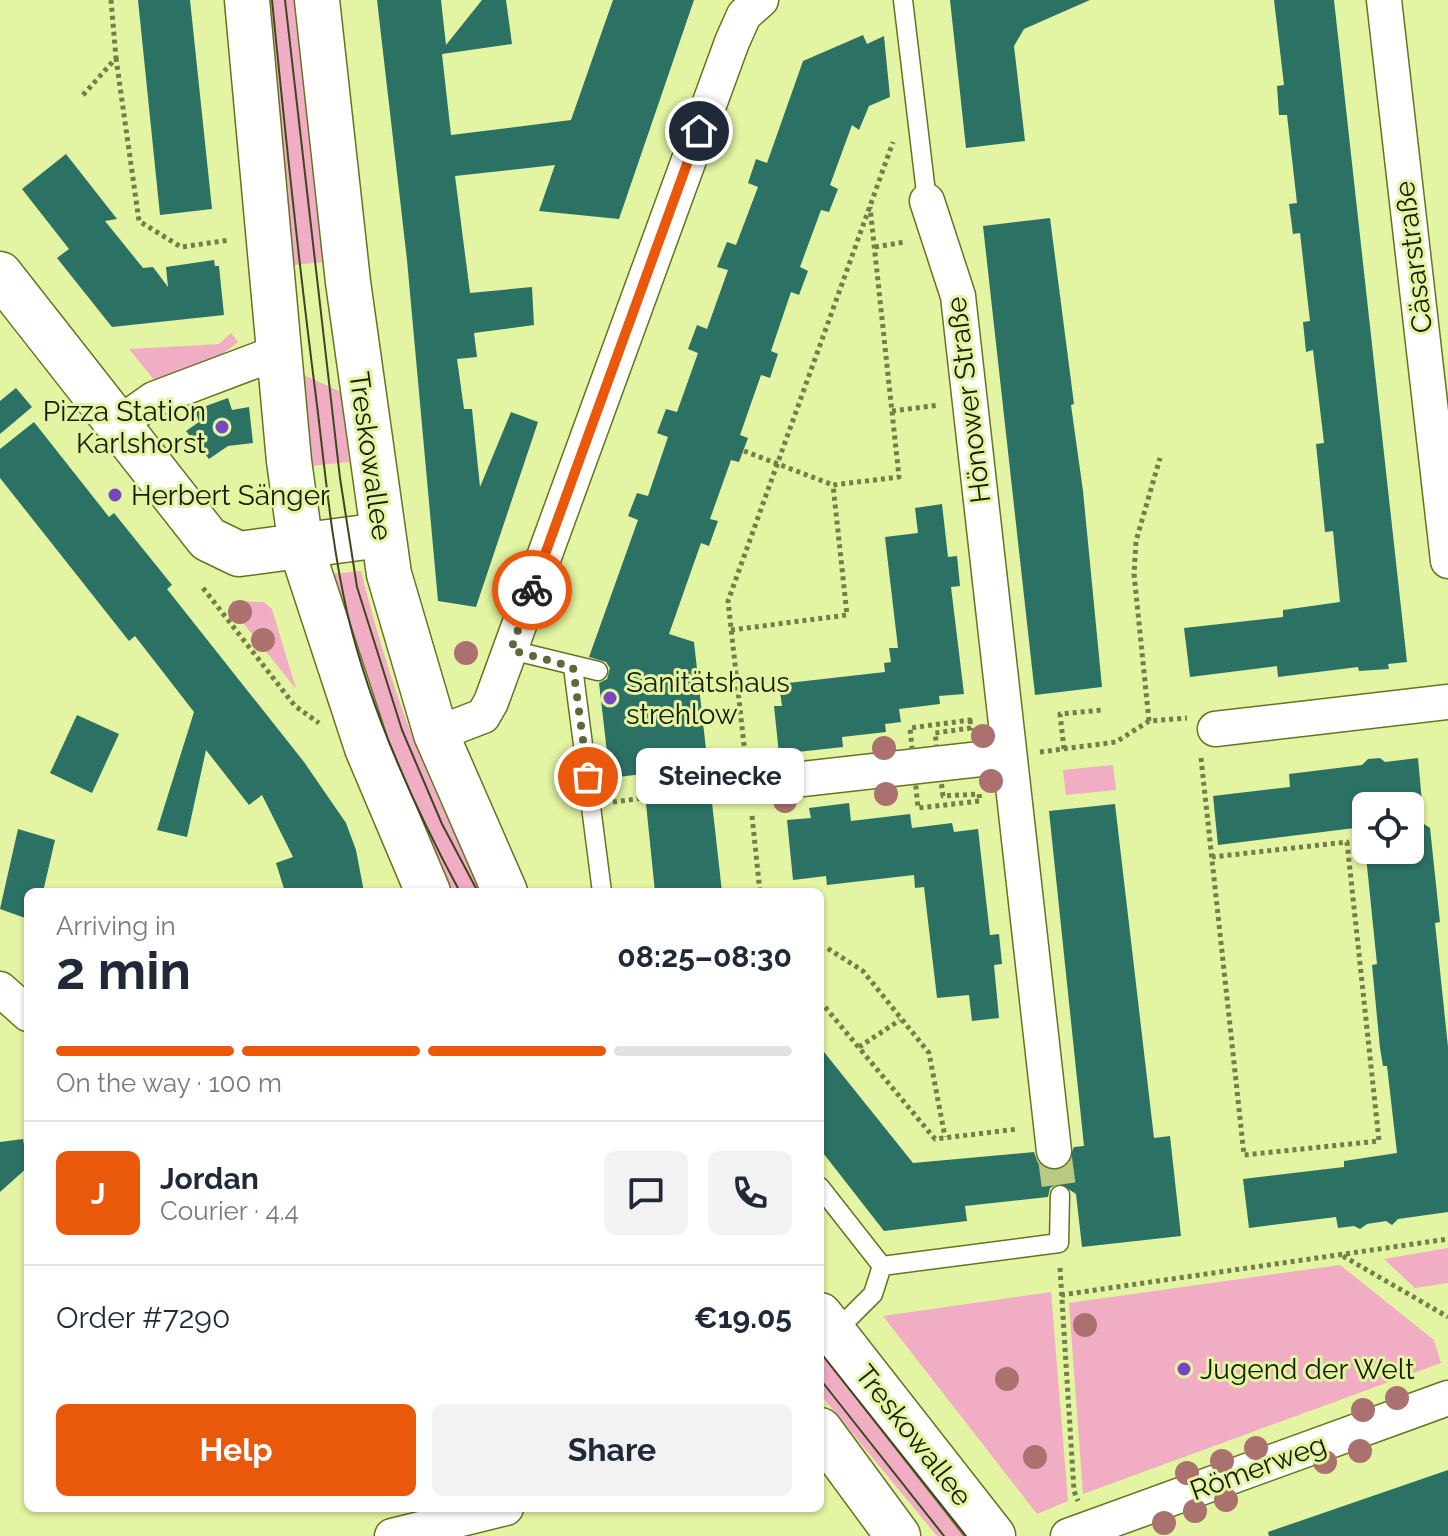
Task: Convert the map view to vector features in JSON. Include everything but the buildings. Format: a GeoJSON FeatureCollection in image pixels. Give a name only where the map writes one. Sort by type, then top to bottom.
{"type":"FeatureCollection","features":[{"type":"Feature","properties":{"kind":"main road"},"geometry":{"type":"LineString","coordinates":[[247,0],[301,547],[367,748],[426,888]]}},
{"type":"Feature","properties":{"kind":"main road","name":"Treskowallee"},"geometry":{"type":"LineString","coordinates":[[317,0],[346,267],[381,535],[389,574],[436,734],[503,888]]}},
{"type":"Feature","properties":{"kind":"main road"},"geometry":{"type":"LineString","coordinates":[[0,274],[208,539],[239,554],[381,535]]}},
{"type":"Feature","properties":{"kind":"main road","name":"Treskowallee"},"geometry":{"type":"LineString","coordinates":[[827,1324],[993,1536]]}},
{"type":"Feature","properties":{"kind":"main road"},"geometry":{"type":"LineString","coordinates":[[824,1435],[898,1536]]}},
{"type":"Feature","properties":{"kind":"street"},"geometry":{"type":"LineString","coordinates":[[436,734],[483,716],[511,650],[732,42],[744,15],[761,0]]}},
{"type":"Feature","properties":{"kind":"street","name":"Cäsarstraße"},"geometry":{"type":"LineString","coordinates":[[1384,0],[1448,561]]}},
{"type":"Feature","properties":{"kind":"street","name":"Hönower Straße"},"geometry":{"type":"LineString","coordinates":[[927,201],[958,296],[1052,1138]]}},
{"type":"Feature","properties":{"kind":"street"},"geometry":{"type":"LineString","coordinates":[[117,425],[154,399],[281,351]]}},
{"type":"Feature","properties":{"kind":"street"},"geometry":{"type":"LineString","coordinates":[[1208,740],[1448,702]]}},
{"type":"Feature","properties":{"kind":"street"},"geometry":{"type":"LineString","coordinates":[[749,785],[1007,756]]}},
{"type":"Feature","properties":{"kind":"street"},"geometry":{"type":"LineString","coordinates":[[0,989],[24,1010]]}},
{"type":"Feature","properties":{"kind":"street","name":"Römerweg"},"geometry":{"type":"LineString","coordinates":[[1068,1536],[1448,1398]]}},
{"type":"Feature","properties":{"kind":"street"},"geometry":{"type":"LineString","coordinates":[[392,1536],[490,1512]]}},
{"type":"Feature","properties":{"kind":"lane","name":"Hönower Straße"},"geometry":{"type":"LineString","coordinates":[[903,0],[927,201]]}},
{"type":"Feature","properties":{"kind":"lane"},"geometry":{"type":"LineString","coordinates":[[511,650],[598,671]]}},
{"type":"Feature","properties":{"kind":"lane"},"geometry":{"type":"LineString","coordinates":[[573,667],[601,888]]}},
{"type":"Feature","properties":{"kind":"lane"},"geometry":{"type":"LineString","coordinates":[[824,1192],[882,1266],[1059,1243],[1060,1195]]}},
{"type":"Feature","properties":{"kind":"lane","name":"Treskowallee"},"geometry":{"type":"LineString","coordinates":[[827,1324],[873,1294],[882,1266]]}},
{"type":"Feature","properties":{"kind":"path"},"geometry":{"type":"LineString","coordinates":[[111,0],[139,221],[181,247],[217,242]]}},
{"type":"Feature","properties":{"kind":"path"},"geometry":{"type":"LineString","coordinates":[[83,95],[116,58]]}},
{"type":"Feature","properties":{"kind":"path"},"geometry":{"type":"LineString","coordinates":[[760,888],[728,601],[893,143],[892,133]]}},
{"type":"Feature","properties":{"kind":"path"},"geometry":{"type":"LineString","coordinates":[[744,451],[833,485],[899,477],[870,206]]}},
{"type":"Feature","properties":{"kind":"path"},"geometry":{"type":"LineString","coordinates":[[892,411],[937,406]]}},
{"type":"Feature","properties":{"kind":"path"},"geometry":{"type":"LineString","coordinates":[[1149,721],[1135,563],[1136,541],[1160,458]]}},
{"type":"Feature","properties":{"kind":"path"},"geometry":{"type":"LineString","coordinates":[[731,630],[847,615],[833,485]]}},
{"type":"Feature","properties":{"kind":"path"},"geometry":{"type":"LineString","coordinates":[[203,588],[295,706],[320,724]]}},
{"type":"Feature","properties":{"kind":"path"},"geometry":{"type":"LineString","coordinates":[[1064,749],[1060,714],[1102,710]]}},
{"type":"Feature","properties":{"kind":"path"},"geometry":{"type":"LineString","coordinates":[[1007,756],[1116,742],[1149,721],[1201,716],[1208,740],[1212,857],[1244,1155],[1379,1141],[1347,842],[1212,857]]}},
{"type":"Feature","properties":{"kind":"path"},"geometry":{"type":"LineString","coordinates":[[591,805],[651,797]]}},
{"type":"Feature","properties":{"kind":"path"},"geometry":{"type":"LineString","coordinates":[[824,948],[863,971],[929,1053],[945,1137]]}},
{"type":"Feature","properties":{"kind":"path"},"geometry":{"type":"LineString","coordinates":[[824,1006],[935,1139],[1052,1138]]}},
{"type":"Feature","properties":{"kind":"path"},"geometry":{"type":"LineString","coordinates":[[859,1047],[900,1020]]}},
{"type":"Feature","properties":{"kind":"path"},"geometry":{"type":"LineString","coordinates":[[1078,1501],[1074,1491],[1061,1295],[1448,1239]]}},
{"type":"Feature","properties":{"kind":"path"},"geometry":{"type":"LineString","coordinates":[[1343,1256],[1448,1317]]}},
{"type":"Feature","properties":{"kind":"shaded area"},"geometry":{"type":"Polygon","coordinates":[[[266,0],[295,0],[323,262],[294,265],[266,0]]]}},
{"type":"Feature","properties":{"kind":"shaded area"},"geometry":{"type":"Polygon","coordinates":[[[231,333],[238,342],[216,359],[155,381],[129,349],[219,344],[231,333]]]}},
{"type":"Feature","properties":{"kind":"shaded area"},"geometry":{"type":"Polygon","coordinates":[[[302,374],[341,392],[349,462],[311,466],[302,374]]]}},
{"type":"Feature","properties":{"kind":"shaded area"},"geometry":{"type":"Polygon","coordinates":[[[361,571],[384,655],[412,736],[446,816],[485,888],[445,888],[401,793],[331,574],[361,571]]]}},
{"type":"Feature","properties":{"kind":"shaded area"},"geometry":{"type":"Polygon","coordinates":[[[232,601],[264,602],[272,609],[296,689],[232,609],[232,601]]]}},
{"type":"Feature","properties":{"kind":"shaded area"},"geometry":{"type":"Polygon","coordinates":[[[1113,765],[1116,790],[1066,795],[1063,770],[1113,765]]]}},
{"type":"Feature","properties":{"kind":"shaded area"},"geometry":{"type":"Polygon","coordinates":[[[1448,1248],[1448,1283],[1415,1288],[1384,1259],[1448,1248]]]}},
{"type":"Feature","properties":{"kind":"shaded area"},"geometry":{"type":"Polygon","coordinates":[[[1340,1265],[1434,1340],[1441,1363],[1083,1494],[1069,1303],[1340,1265]]]}},
{"type":"Feature","properties":{"kind":"shaded area"},"geometry":{"type":"Polygon","coordinates":[[[1051,1292],[1068,1501],[1037,1514],[883,1316],[1051,1292]]]}},
{"type":"Feature","properties":{"kind":"shaded area"},"geometry":{"type":"Polygon","coordinates":[[[824,1345],[975,1536],[937,1536],[824,1399],[824,1345]]]}},
{"type":"Feature","properties":{"kind":"tunnel"},"geometry":{"type":"LineString","coordinates":[[1054,1151],[1060,1195]]}},
{"type":"Feature","properties":{"kind":"tram line"},"geometry":{"type":"LineString","coordinates":[[272,0],[326,478],[347,612],[394,756],[458,888]]}},
{"type":"Feature","properties":{"kind":"tram line"},"geometry":{"type":"LineString","coordinates":[[285,0],[340,478],[357,587],[402,730],[442,824],[476,888]]}},
{"type":"Feature","properties":{"kind":"tram line"},"geometry":{"type":"LineString","coordinates":[[824,1357],[966,1536]]}},
{"type":"Feature","properties":{"kind":"tram line"},"geometry":{"type":"LineString","coordinates":[[824,1384],[944,1536]]}},
{"type":"Feature","properties":{"kind":"way so far"},"geometry":{"type":"LineString","coordinates":[[532,590],[511,650],[573,667],[588,777]]}},
{"type":"Feature","properties":{"kind":"place","name":"Pizza Station Karlshorst"},"geometry":{"type":"Point","coordinates":[222,427]}},
{"type":"Feature","properties":{"kind":"place","name":"Herbert Sänger"},"geometry":{"type":"Point","coordinates":[115,495]}},
{"type":"Feature","properties":{"kind":"place","name":"Sanitätshaus strehlow"},"geometry":{"type":"Point","coordinates":[610,698]}},
{"type":"Feature","properties":{"kind":"place","name":"Steinecke"},"geometry":{"type":"Point","coordinates":[588,777]}},
{"type":"Feature","properties":{"kind":"place","name":"Jugend der Welt"},"geometry":{"type":"Point","coordinates":[1184,1369]}},
{"type":"Feature","properties":{"kind":"route"},"geometry":{"type":"LineString","coordinates":[[532,590],[699,131]]}}]}
